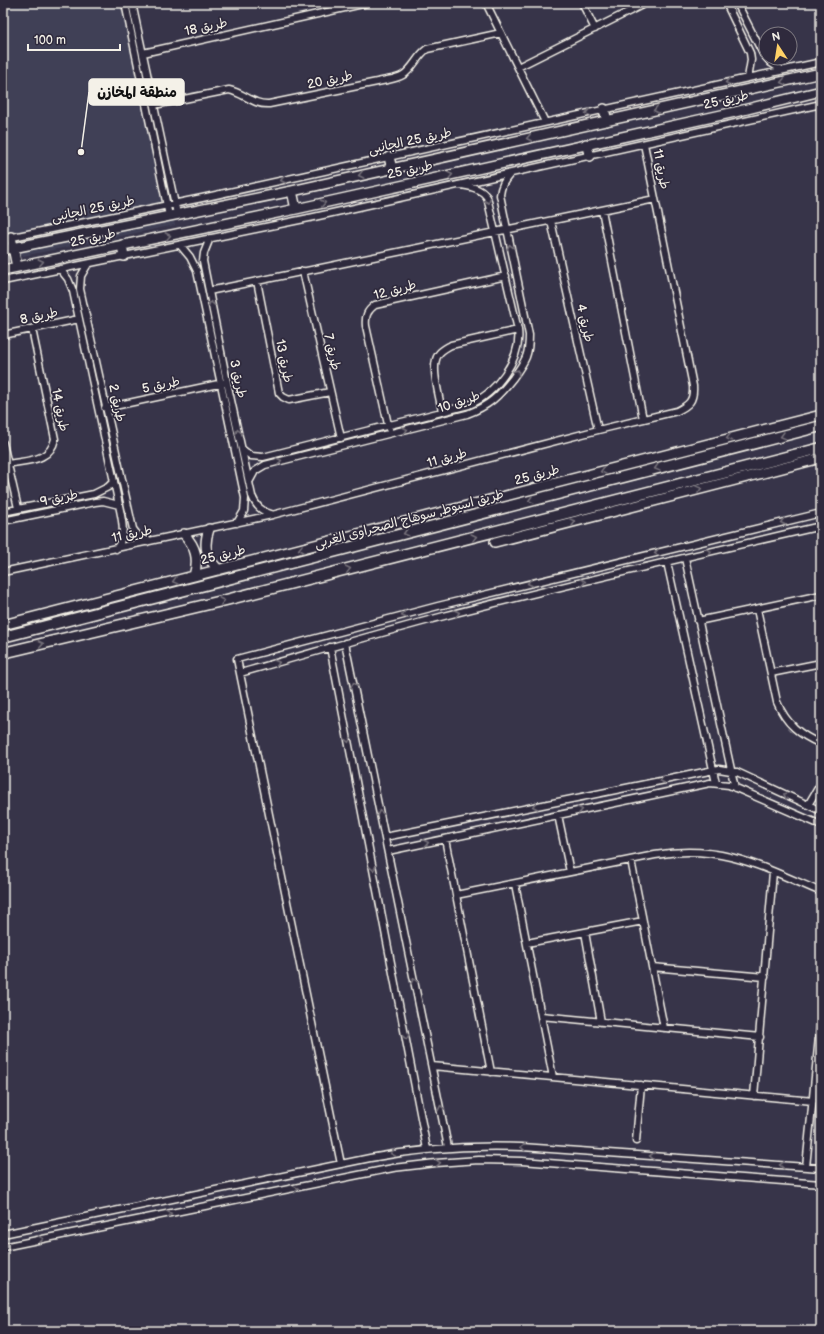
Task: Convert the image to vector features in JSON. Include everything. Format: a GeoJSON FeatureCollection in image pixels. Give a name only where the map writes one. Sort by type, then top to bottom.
{"type":"FeatureCollection","features":[{"type":"Feature","properties":{"kind":"main road","name":"طريق اسيوط, سوهاج الصحراوى الغربى"},"geometry":{"type":"LineString","coordinates":[[3,637],[821,426]]}},
{"type":"Feature","properties":{"kind":"main road"},"geometry":{"type":"LineString","coordinates":[[3,653],[493,537],[821,448]]}},
{"type":"Feature","properties":{"kind":"street"},"geometry":{"type":"LineString","coordinates":[[125,3],[166,205],[173,215]]}},
{"type":"Feature","properties":{"kind":"street"},"geometry":{"type":"LineString","coordinates":[[132,3],[175,203],[173,215]]}},
{"type":"Feature","properties":{"kind":"street","name":"طريق 18"},"geometry":{"type":"LineString","coordinates":[[143,53],[368,3]]}},
{"type":"Feature","properties":{"kind":"street"},"geometry":{"type":"LineString","coordinates":[[486,3],[546,122]]}},
{"type":"Feature","properties":{"kind":"street"},"geometry":{"type":"LineString","coordinates":[[582,3],[595,29]]}},
{"type":"Feature","properties":{"kind":"street"},"geometry":{"type":"LineString","coordinates":[[518,67],[646,3]]}},
{"type":"Feature","properties":{"kind":"street"},"geometry":{"type":"LineString","coordinates":[[726,3],[750,53],[751,60],[748,78]]}},
{"type":"Feature","properties":{"kind":"street"},"geometry":{"type":"LineString","coordinates":[[737,3],[763,54],[771,63],[782,70]]}},
{"type":"Feature","properties":{"kind":"street"},"geometry":{"type":"LineString","coordinates":[[128,16],[134,15]]}},
{"type":"Feature","properties":{"kind":"street","name":"طريق 20"},"geometry":{"type":"LineString","coordinates":[[154,105],[229,90],[235,91],[258,103],[269,104],[388,80],[406,73],[421,53],[427,49],[501,32]]}},
{"type":"Feature","properties":{"kind":"street","name":"طريق 25 الجانبى"},"geometry":{"type":"LineString","coordinates":[[7,238],[389,157],[821,62]]}},
{"type":"Feature","properties":{"kind":"street","name":"طريق 25"},"geometry":{"type":"LineString","coordinates":[[3,250],[292,190],[821,73]]}},
{"type":"Feature","properties":{"kind":"street"},"geometry":{"type":"LineString","coordinates":[[810,76],[817,92]]}},
{"type":"Feature","properties":{"kind":"street","name":"طريق 25"},"geometry":{"type":"LineString","coordinates":[[3,270],[296,209],[735,112],[817,92]]}},
{"type":"Feature","properties":{"kind":"street"},"geometry":{"type":"LineString","coordinates":[[3,281],[180,245],[456,184],[511,174],[821,104]]}},
{"type":"Feature","properties":{"kind":"street"},"geometry":{"type":"LineString","coordinates":[[604,109],[607,121]]}},
{"type":"Feature","properties":{"kind":"street"},"geometry":{"type":"LineString","coordinates":[[586,144],[590,156]]}},
{"type":"Feature","properties":{"kind":"street","name":"طريق 11"},"geometry":{"type":"LineString","coordinates":[[3,572],[272,515],[598,430],[677,411],[685,407],[691,402],[694,394],[644,144]]}},
{"type":"Feature","properties":{"kind":"street"},"geometry":{"type":"LineString","coordinates":[[389,157],[392,168]]}},
{"type":"Feature","properties":{"kind":"street","name":"طريق 10"},"geometry":{"type":"LineString","coordinates":[[249,482],[255,471],[265,465],[467,414],[480,409],[497,397],[520,368],[526,358],[529,346],[529,335],[506,230],[500,195],[501,187],[505,179],[511,174]]}},
{"type":"Feature","properties":{"kind":"street","name":"طريق 10"},"geometry":{"type":"LineString","coordinates":[[242,449],[251,456],[263,457],[477,402],[492,390],[516,354],[519,337],[518,330],[490,203],[483,192],[477,188],[456,184]]}},
{"type":"Feature","properties":{"kind":"street"},"geometry":{"type":"LineString","coordinates":[[292,190],[296,209]]}},
{"type":"Feature","properties":{"kind":"street","name":"طريق 11"},"geometry":{"type":"LineString","coordinates":[[209,290],[656,199]]}},
{"type":"Feature","properties":{"kind":"street"},"geometry":{"type":"LineString","coordinates":[[602,210],[643,419]]}},
{"type":"Feature","properties":{"kind":"street","name":"طريق 4"},"geometry":{"type":"LineString","coordinates":[[551,221],[598,430]]}},
{"type":"Feature","properties":{"kind":"street"},"geometry":{"type":"LineString","coordinates":[[7,238],[13,248],[17,267]]}},
{"type":"Feature","properties":{"kind":"street","name":"طريق 3"},"geometry":{"type":"LineString","coordinates":[[210,238],[204,253],[203,261],[245,498],[244,511],[236,523]]}},
{"type":"Feature","properties":{"kind":"street"},"geometry":{"type":"LineString","coordinates":[[122,245],[124,256]]}},
{"type":"Feature","properties":{"kind":"street","name":"طريق 3"},"geometry":{"type":"LineString","coordinates":[[180,245],[190,257],[197,271],[255,503],[259,509],[272,515]]}},
{"type":"Feature","properties":{"kind":"street","name":"طريق 2"},"geometry":{"type":"LineString","coordinates":[[88,264],[81,276],[80,289],[133,529],[139,537],[147,542]]}},
{"type":"Feature","properties":{"kind":"street","name":"طريق 2"},"geometry":{"type":"LineString","coordinates":[[60,269],[71,285],[119,505],[124,532],[120,544],[116,549]]}},
{"type":"Feature","properties":{"kind":"street","name":"طريق 7"},"geometry":{"type":"LineString","coordinates":[[303,271],[341,438]]}},
{"type":"Feature","properties":{"kind":"street","name":"طريق 12"},"geometry":{"type":"LineString","coordinates":[[390,434],[366,326],[365,318],[368,310],[375,305],[506,276]]}},
{"type":"Feature","properties":{"kind":"street","name":"طريق 13"},"geometry":{"type":"LineString","coordinates":[[257,281],[279,393],[288,400],[330,392]]}},
{"type":"Feature","properties":{"kind":"street","name":"طريق 8"},"geometry":{"type":"LineString","coordinates":[[3,335],[79,319]]}},
{"type":"Feature","properties":{"kind":"street","name":"طريق 14"},"geometry":{"type":"LineString","coordinates":[[8,464],[40,458],[50,452],[54,445],[55,439],[32,329]]}},
{"type":"Feature","properties":{"kind":"street"},"geometry":{"type":"LineString","coordinates":[[442,412],[435,363],[438,355],[443,349],[451,345],[518,330]]}},
{"type":"Feature","properties":{"kind":"street"},"geometry":{"type":"LineString","coordinates":[[519,337],[529,335]]}},
{"type":"Feature","properties":{"kind":"street","name":"طريق 5"},"geometry":{"type":"LineString","coordinates":[[99,409],[224,382]]}},
{"type":"Feature","properties":{"kind":"street"},"geometry":{"type":"LineString","coordinates":[[477,402],[480,409]]}},
{"type":"Feature","properties":{"kind":"street","name":"طريق 25"},"geometry":{"type":"LineString","coordinates":[[3,625],[821,415]]}},
{"type":"Feature","properties":{"kind":"street"},"geometry":{"type":"LineString","coordinates":[[3,443],[18,508]]}},
{"type":"Feature","properties":{"kind":"street"},"geometry":{"type":"LineString","coordinates":[[493,537],[821,458]]}},
{"type":"Feature","properties":{"kind":"street","name":"طريق 9"},"geometry":{"type":"LineString","coordinates":[[3,512],[94,494],[101,492],[114,481]]}},
{"type":"Feature","properties":{"kind":"street","name":"طريق 9"},"geometry":{"type":"LineString","coordinates":[[3,521],[95,502],[103,501],[119,505]]}},
{"type":"Feature","properties":{"kind":"street"},"geometry":{"type":"LineString","coordinates":[[341,1164],[237,659],[446,604],[821,513]]}},
{"type":"Feature","properties":{"kind":"street"},"geometry":{"type":"LineString","coordinates":[[240,673],[330,647],[511,599],[821,526]]}},
{"type":"Feature","properties":{"kind":"street"},"geometry":{"type":"LineString","coordinates":[[209,529],[205,547],[212,564],[219,570]]}},
{"type":"Feature","properties":{"kind":"street"},"geometry":{"type":"LineString","coordinates":[[184,534],[195,549],[197,558],[194,576]]}},
{"type":"Feature","properties":{"kind":"street"},"geometry":{"type":"LineString","coordinates":[[685,558],[734,788]]}},
{"type":"Feature","properties":{"kind":"street"},"geometry":{"type":"LineString","coordinates":[[667,562],[716,783]]}},
{"type":"Feature","properties":{"kind":"street"},"geometry":{"type":"LineString","coordinates":[[698,621],[821,595]]}},
{"type":"Feature","properties":{"kind":"street"},"geometry":{"type":"LineString","coordinates":[[756,609],[777,702],[786,720],[800,734],[821,744]]}},
{"type":"Feature","properties":{"kind":"street"},"geometry":{"type":"LineString","coordinates":[[345,643],[448,1147]]}},
{"type":"Feature","properties":{"kind":"street"},"geometry":{"type":"LineString","coordinates":[[330,647],[428,1148]]}},
{"type":"Feature","properties":{"kind":"street"},"geometry":{"type":"LineString","coordinates":[[771,673],[821,663]]}},
{"type":"Feature","properties":{"kind":"street"},"geometry":{"type":"LineString","coordinates":[[385,837],[713,769],[731,770],[821,811]]}},
{"type":"Feature","properties":{"kind":"street"},"geometry":{"type":"LineString","coordinates":[[388,851],[705,784],[716,783],[734,788],[821,825]]}},
{"type":"Feature","properties":{"kind":"street"},"geometry":{"type":"LineString","coordinates":[[808,805],[821,783]]}},
{"type":"Feature","properties":{"kind":"street"},"geometry":{"type":"LineString","coordinates":[[558,815],[570,872]]}},
{"type":"Feature","properties":{"kind":"street"},"geometry":{"type":"LineString","coordinates":[[445,839],[491,1072]]}},
{"type":"Feature","properties":{"kind":"street"},"geometry":{"type":"LineString","coordinates":[[456,896],[664,853],[698,851],[733,857],[821,892]]}},
{"type":"Feature","properties":{"kind":"street"},"geometry":{"type":"LineString","coordinates":[[631,860],[664,1028]]}},
{"type":"Feature","properties":{"kind":"street"},"geometry":{"type":"LineString","coordinates":[[754,1096],[773,872]]}},
{"type":"Feature","properties":{"kind":"street"},"geometry":{"type":"LineString","coordinates":[[515,884],[553,1077]]}},
{"type":"Feature","properties":{"kind":"street"},"geometry":{"type":"LineString","coordinates":[[527,943],[643,921]]}},
{"type":"Feature","properties":{"kind":"street"},"geometry":{"type":"LineString","coordinates":[[585,932],[601,1022]]}},
{"type":"Feature","properties":{"kind":"street"},"geometry":{"type":"LineString","coordinates":[[652,967],[765,977]]}},
{"type":"Feature","properties":{"kind":"street"},"geometry":{"type":"LineString","coordinates":[[541,1016],[760,1037]]}},
{"type":"Feature","properties":{"kind":"street"},"geometry":{"type":"LineString","coordinates":[[806,1167],[821,1017]]}},
{"type":"Feature","properties":{"kind":"street"},"geometry":{"type":"LineString","coordinates":[[432,1066],[813,1101]]}},
{"type":"Feature","properties":{"kind":"street"},"geometry":{"type":"LineString","coordinates":[[636,1141],[641,1085]]}},
{"type":"Feature","properties":{"kind":"street"},"geometry":{"type":"LineString","coordinates":[[3,1234],[341,1164],[428,1148],[485,1146],[522,1147],[821,1168]]}},
{"type":"Feature","properties":{"kind":"street"},"geometry":{"type":"LineString","coordinates":[[3,1247],[394,1168],[436,1163],[479,1160],[522,1161],[821,1184]]}},
{"type":"Feature","properties":{"kind":"shaded area"},"geometry":{"type":"Polygon","coordinates":[[[3,3],[128,3],[175,225],[3,260],[3,3]]]}},
{"type":"Feature","properties":{"kind":"place","name":"منطقة المخازن"},"geometry":{"type":"Point","coordinates":[81,152]}}]}
